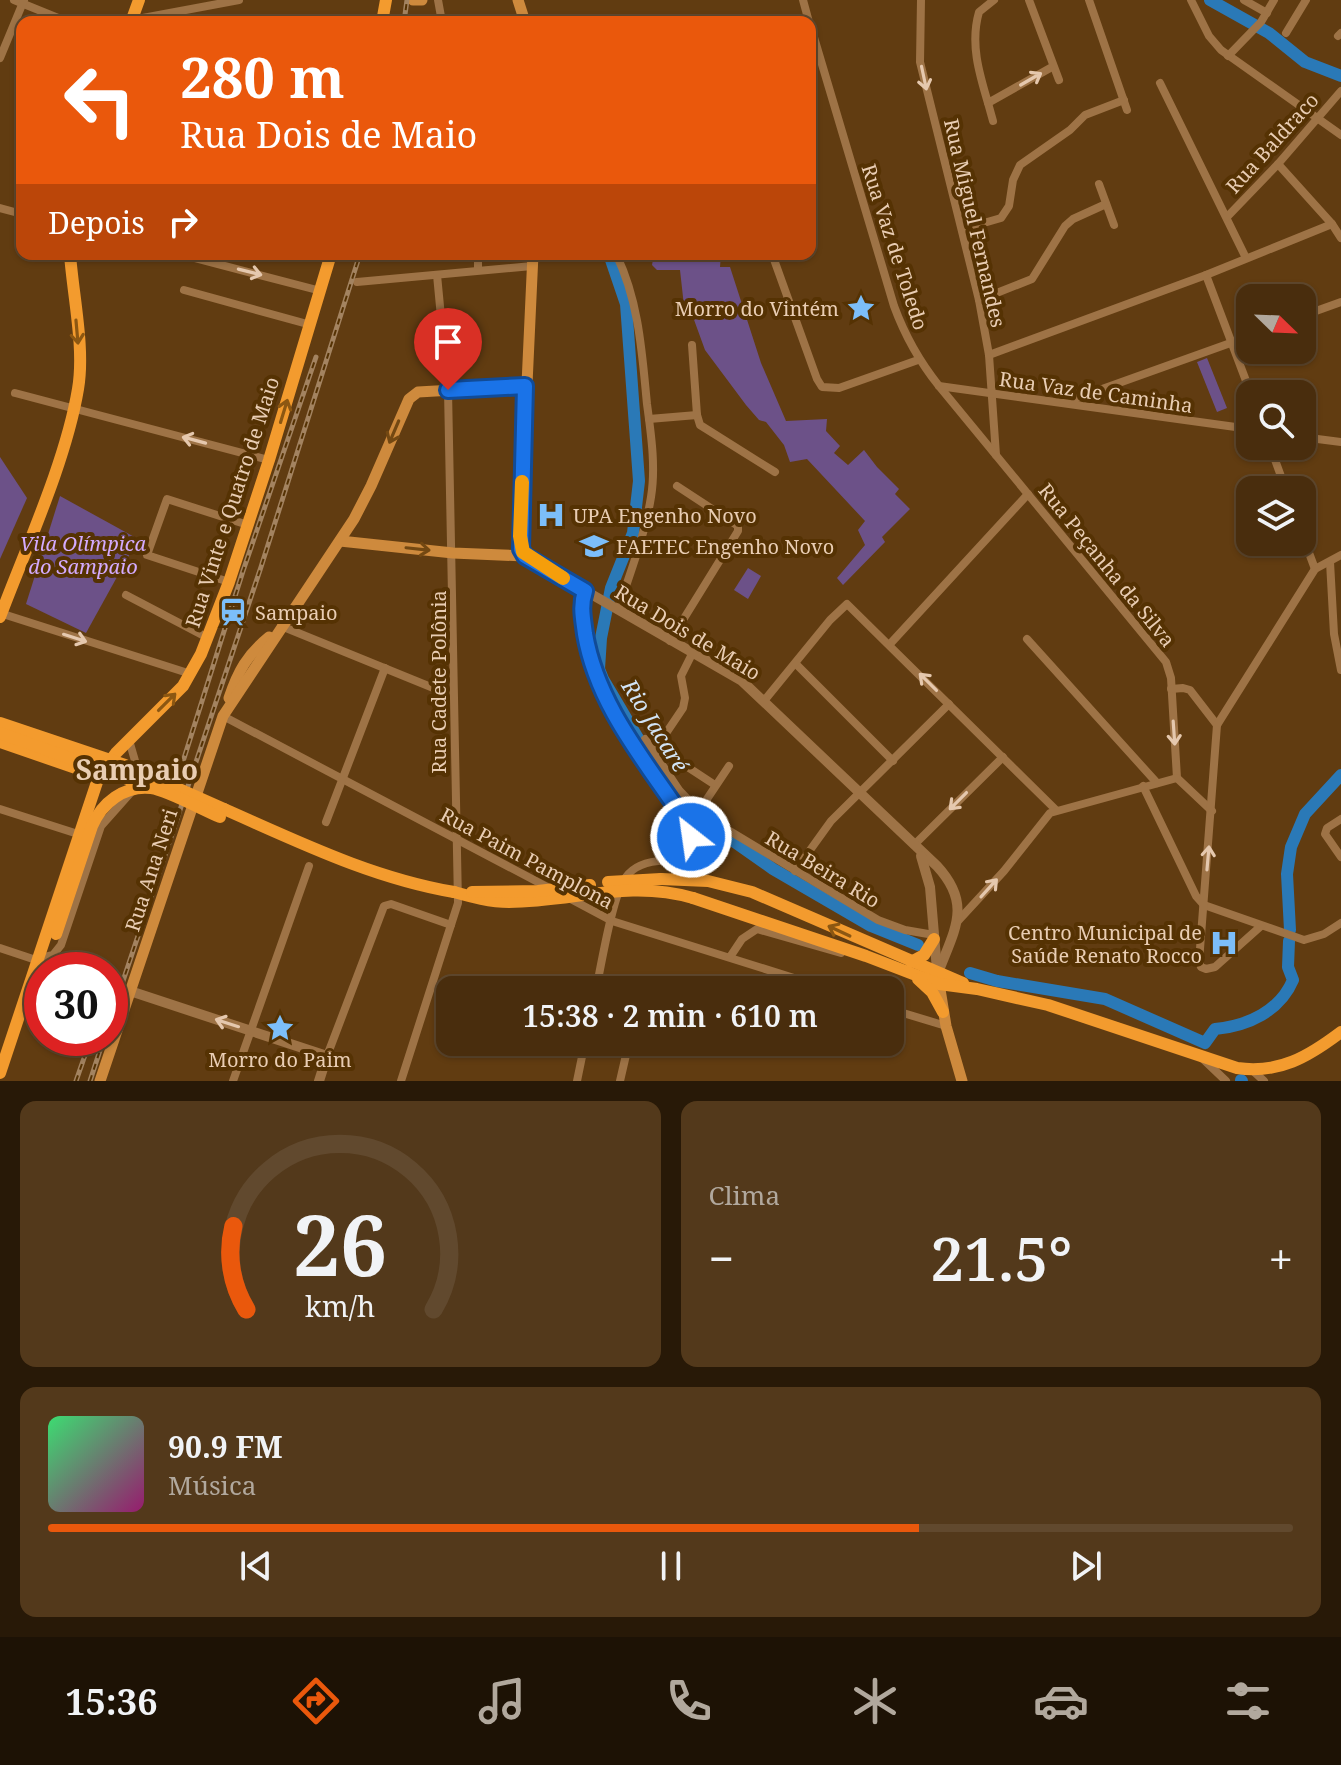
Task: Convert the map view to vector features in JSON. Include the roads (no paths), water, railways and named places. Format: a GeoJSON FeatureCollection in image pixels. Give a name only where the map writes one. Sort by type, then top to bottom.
{"type":"FeatureCollection","features":[{"type":"Feature","properties":{"kind":"main road"},"geometry":{"type":"LineString","coordinates":[[413,0],[422,0]]}},
{"type":"Feature","properties":{"kind":"main road"},"geometry":{"type":"LineString","coordinates":[[0,615],[52,479],[73,409],[79,367],[70,260]]}},
{"type":"Feature","properties":{"kind":"main road","name":"Rua Vinte e Quatro de Maio"},"geometry":{"type":"LineString","coordinates":[[43,952],[78,834],[99,776],[129,740],[183,686],[208,638],[269,460],[329,260]]}},
{"type":"Feature","properties":{"kind":"main road"},"geometry":{"type":"LineString","coordinates":[[525,556],[520,536],[532,260]]}},
{"type":"Feature","properties":{"kind":"main road"},"geometry":{"type":"LineString","coordinates":[[448,390],[525,386]]}},
{"type":"Feature","properties":{"kind":"main road","name":"Rua Ana Neri"},"geometry":{"type":"LineString","coordinates":[[100,1081],[236,676],[246,658],[280,628],[340,541],[371,486],[409,399],[418,392],[448,390]]}},
{"type":"Feature","properties":{"kind":"main road","name":"Rua Dois de Maio"},"geometry":{"type":"LineString","coordinates":[[340,541],[453,553],[525,556]]}},
{"type":"Feature","properties":{"kind":"main road"},"geometry":{"type":"LineString","coordinates":[[0,723],[125,765],[222,813]]}},
{"type":"Feature","properties":{"kind":"main road"},"geometry":{"type":"LineString","coordinates":[[0,733],[274,831],[343,861],[411,884],[485,900],[513,902],[644,889],[663,890],[693,898],[866,956],[910,967],[943,1012]]}},
{"type":"Feature","properties":{"kind":"main road"},"geometry":{"type":"LineString","coordinates":[[0,742],[99,776]]}},
{"type":"Feature","properties":{"kind":"main road"},"geometry":{"type":"LineString","coordinates":[[45,952],[56,934],[100,810],[120,794],[152,788]]}},
{"type":"Feature","properties":{"kind":"main road"},"geometry":{"type":"LineString","coordinates":[[454,892],[538,891],[661,879],[708,881],[752,892],[938,978],[1061,1008],[1200,1055],[1271,1075],[1341,1032]]}},
{"type":"Feature","properties":{"kind":"main road"},"geometry":{"type":"LineString","coordinates":[[910,967],[921,959],[934,937]]}},
{"type":"Feature","properties":{"kind":"main road"},"geometry":{"type":"LineString","coordinates":[[938,978],[946,1026],[961,1080]]}},
{"type":"Feature","properties":{"kind":"main road","name":"Rua Vinte e Quatro de Maio"},"geometry":{"type":"LineString","coordinates":[[0,1073],[24,1006]]}},
{"type":"Feature","properties":{"kind":"street"},"geometry":{"type":"LineString","coordinates":[[157,16],[239,0]]}},
{"type":"Feature","properties":{"kind":"street","name":"Rua Miguel Fernandes"},"geometry":{"type":"LineString","coordinates":[[921,0],[919,41],[922,72],[979,300],[989,355],[996,455]]}},
{"type":"Feature","properties":{"kind":"street"},"geometry":{"type":"LineString","coordinates":[[993,121],[978,70],[975,41],[979,12],[994,0]]}},
{"type":"Feature","properties":{"kind":"street"},"geometry":{"type":"LineString","coordinates":[[1029,0],[1059,80]]}},
{"type":"Feature","properties":{"kind":"street"},"geometry":{"type":"LineString","coordinates":[[1089,0],[1127,110]]}},
{"type":"Feature","properties":{"kind":"street"},"geometry":{"type":"LineString","coordinates":[[1191,0],[1209,36],[1228,56],[1341,135]]}},
{"type":"Feature","properties":{"kind":"street"},"geometry":{"type":"LineString","coordinates":[[1244,0],[1264,17]]}},
{"type":"Feature","properties":{"kind":"street"},"geometry":{"type":"LineString","coordinates":[[1228,56],[1250,35],[1274,0]]}},
{"type":"Feature","properties":{"kind":"street"},"geometry":{"type":"LineString","coordinates":[[1286,33],[1306,0]]}},
{"type":"Feature","properties":{"kind":"street"},"geometry":{"type":"LineString","coordinates":[[0,58],[21,1],[55,16]]}},
{"type":"Feature","properties":{"kind":"street","name":"Rua Vaz de Toledo"},"geometry":{"type":"LineString","coordinates":[[816,47],[894,306],[918,360],[996,455]]}},
{"type":"Feature","properties":{"kind":"street"},"geometry":{"type":"LineString","coordinates":[[988,103],[1052,67]]}},
{"type":"Feature","properties":{"kind":"street"},"geometry":{"type":"LineString","coordinates":[[1160,83],[1246,258]]}},
{"type":"Feature","properties":{"kind":"street","name":"Rua Baldraco"},"geometry":{"type":"LineString","coordinates":[[1227,217],[1338,94]]}},
{"type":"Feature","properties":{"kind":"street"},"geometry":{"type":"LineString","coordinates":[[963,229],[1001,218],[1009,206],[1013,180],[1020,165],[1070,130],[1085,115],[1124,100]]}},
{"type":"Feature","properties":{"kind":"street"},"geometry":{"type":"LineString","coordinates":[[1278,164],[1341,238]]}},
{"type":"Feature","properties":{"kind":"street"},"geometry":{"type":"LineString","coordinates":[[1099,184],[1114,225]]}},
{"type":"Feature","properties":{"kind":"street"},"geometry":{"type":"LineString","coordinates":[[979,300],[1032,279],[1065,226],[1106,204]]}},
{"type":"Feature","properties":{"kind":"street"},"geometry":{"type":"LineString","coordinates":[[989,355],[1206,275],[1332,224]]}},
{"type":"Feature","properties":{"kind":"street"},"geometry":{"type":"LineString","coordinates":[[202,260],[321,291]]}},
{"type":"Feature","properties":{"kind":"street"},"geometry":{"type":"LineString","coordinates":[[478,260],[478,269]]}},
{"type":"Feature","properties":{"kind":"street"},"geometry":{"type":"LineString","coordinates":[[357,282],[437,275],[532,260]]}},
{"type":"Feature","properties":{"kind":"street"},"geometry":{"type":"LineString","coordinates":[[615,608],[651,498],[652,468],[641,331],[628,280],[619,260]]}},
{"type":"Feature","properties":{"kind":"street"},"geometry":{"type":"LineString","coordinates":[[774,260],[822,387],[839,388],[918,360]]}},
{"type":"Feature","properties":{"kind":"street","name":"Rua Cadete Polônia"},"geometry":{"type":"LineString","coordinates":[[401,1081],[458,903],[448,390],[437,275]]}},
{"type":"Feature","properties":{"kind":"street"},"geometry":{"type":"LineString","coordinates":[[1206,275],[1246,380]]}},
{"type":"Feature","properties":{"kind":"street"},"geometry":{"type":"LineString","coordinates":[[184,290],[311,325]]}},
{"type":"Feature","properties":{"kind":"street"},"geometry":{"type":"LineString","coordinates":[[1316,311],[1341,302]]}},
{"type":"Feature","properties":{"kind":"street"},"geometry":{"type":"LineString","coordinates":[[1060,404],[1236,342]]}},
{"type":"Feature","properties":{"kind":"street"},"geometry":{"type":"LineString","coordinates":[[692,345],[697,415],[703,427],[775,472]]}},
{"type":"Feature","properties":{"kind":"street","name":"Rua Vaz de Caminha"},"geometry":{"type":"LineString","coordinates":[[939,386],[1236,427]]}},
{"type":"Feature","properties":{"kind":"street"},"geometry":{"type":"LineString","coordinates":[[15,393],[269,460]]}},
{"type":"Feature","properties":{"kind":"street"},"geometry":{"type":"LineString","coordinates":[[649,419],[697,415]]}},
{"type":"Feature","properties":{"kind":"street"},"geometry":{"type":"LineString","coordinates":[[1316,439],[1341,442]]}},
{"type":"Feature","properties":{"kind":"street","name":"Rua Peçanha da Silva"},"geometry":{"type":"LineString","coordinates":[[996,455],[1166,662],[1171,689],[1177,778]]}},
{"type":"Feature","properties":{"kind":"street"},"geometry":{"type":"LineString","coordinates":[[670,641],[738,531],[738,526],[677,486]]}},
{"type":"Feature","properties":{"kind":"street"},"geometry":{"type":"LineString","coordinates":[[890,644],[1028,494]]}},
{"type":"Feature","properties":{"kind":"street"},"geometry":{"type":"LineString","coordinates":[[229,582],[147,555],[167,499],[248,525]]}},
{"type":"Feature","properties":{"kind":"street","name":"Rua Dois de Maio"},"geometry":{"type":"LineString","coordinates":[[525,556],[742,681],[937,866],[951,884]]}},
{"type":"Feature","properties":{"kind":"street"},"geometry":{"type":"LineString","coordinates":[[1310,556],[1315,569]]}},
{"type":"Feature","properties":{"kind":"street"},"geometry":{"type":"LineString","coordinates":[[1261,926],[1215,967],[1203,968],[1199,962],[1217,725],[1315,569],[1341,556]]}},
{"type":"Feature","properties":{"kind":"street"},"geometry":{"type":"LineString","coordinates":[[1330,562],[1334,634],[1341,670]]}},
{"type":"Feature","properties":{"kind":"street"},"geometry":{"type":"LineString","coordinates":[[1331,585],[1341,582]]}},
{"type":"Feature","properties":{"kind":"street"},"geometry":{"type":"LineString","coordinates":[[585,591],[581,611],[593,672],[618,721],[652,755],[715,785]]}},
{"type":"Feature","properties":{"kind":"street"},"geometry":{"type":"LineString","coordinates":[[126,595],[208,638]]}},
{"type":"Feature","properties":{"kind":"street"},"geometry":{"type":"LineString","coordinates":[[764,701],[844,605],[850,605],[1056,810]]}},
{"type":"Feature","properties":{"kind":"street"},"geometry":{"type":"LineString","coordinates":[[0,615],[191,674]]}},
{"type":"Feature","properties":{"kind":"street"},"geometry":{"type":"LineString","coordinates":[[280,628],[453,696]]}},
{"type":"Feature","properties":{"kind":"street"},"geometry":{"type":"LineString","coordinates":[[1027,639],[1157,783]]}},
{"type":"Feature","properties":{"kind":"street"},"geometry":{"type":"LineString","coordinates":[[652,755],[683,708],[685,698],[681,676],[692,654]]}},
{"type":"Feature","properties":{"kind":"street"},"geometry":{"type":"LineString","coordinates":[[796,664],[893,761]]}},
{"type":"Feature","properties":{"kind":"street"},"geometry":{"type":"LineString","coordinates":[[326,822],[385,668]]}},
{"type":"Feature","properties":{"kind":"street"},"geometry":{"type":"LineString","coordinates":[[1171,689],[1190,690],[1217,725]]}},
{"type":"Feature","properties":{"kind":"street"},"geometry":{"type":"LineString","coordinates":[[795,871],[831,821],[949,704]]}},
{"type":"Feature","properties":{"kind":"street","name":"Rua Paim Pamplona"},"geometry":{"type":"LineString","coordinates":[[224,713],[342,781],[612,921],[789,976]]}},
{"type":"Feature","properties":{"kind":"street"},"geometry":{"type":"LineString","coordinates":[[645,739],[648,738],[652,755],[691,837],[679,860]]}},
{"type":"Feature","properties":{"kind":"street","name":"Rua Vinte e Quatro de Maio"},"geometry":{"type":"LineString","coordinates":[[55,952],[61,945],[101,826],[137,787],[139,775],[129,740]]}},
{"type":"Feature","properties":{"kind":"street","name":"Rua Beira Rio"},"geometry":{"type":"LineString","coordinates":[[652,755],[699,811],[878,920],[934,937]]}},
{"type":"Feature","properties":{"kind":"street"},"geometry":{"type":"LineString","coordinates":[[938,978],[930,887],[926,868],[916,848],[1003,757]]}},
{"type":"Feature","properties":{"kind":"street"},"geometry":{"type":"LineString","coordinates":[[699,811],[729,766]]}},
{"type":"Feature","properties":{"kind":"street"},"geometry":{"type":"LineString","coordinates":[[932,912],[945,925],[957,922],[1004,871],[1038,825],[1056,810],[1177,778],[1212,811]]}},
{"type":"Feature","properties":{"kind":"street"},"geometry":{"type":"LineString","coordinates":[[1143,786],[1196,896],[1204,905],[1304,940],[1324,934],[1341,923]]}},
{"type":"Feature","properties":{"kind":"street"},"geometry":{"type":"LineString","coordinates":[[0,809],[78,834]]}},
{"type":"Feature","properties":{"kind":"street"},"geometry":{"type":"LineString","coordinates":[[1340,855],[1325,837],[1325,831],[1341,819]]}},
{"type":"Feature","properties":{"kind":"street"},"geometry":{"type":"LineString","coordinates":[[599,976],[625,878],[639,866],[679,860],[708,866]]}},
{"type":"Feature","properties":{"kind":"street"},"geometry":{"type":"LineString","coordinates":[[233,1081],[309,866]]}},
{"type":"Feature","properties":{"kind":"street"},"geometry":{"type":"LineString","coordinates":[[536,881],[559,884],[625,878]]}},
{"type":"Feature","properties":{"kind":"street"},"geometry":{"type":"LineString","coordinates":[[930,887],[941,879],[951,884],[958,898],[957,922],[938,978]]}},
{"type":"Feature","properties":{"kind":"street"},"geometry":{"type":"LineString","coordinates":[[319,1081],[380,910],[391,904],[451,925]]}},
{"type":"Feature","properties":{"kind":"street"},"geometry":{"type":"LineString","coordinates":[[730,957],[742,939],[757,929],[838,953],[866,956]]}},
{"type":"Feature","properties":{"kind":"street"},"geometry":{"type":"LineString","coordinates":[[0,948],[24,954]]}},
{"type":"Feature","properties":{"kind":"street"},"geometry":{"type":"LineString","coordinates":[[130,991],[327,1056]]}},
{"type":"Feature","properties":{"kind":"street"},"geometry":{"type":"LineString","coordinates":[[904,1013],[946,1026]]}},
{"type":"Feature","properties":{"kind":"street"},"geometry":{"type":"LineString","coordinates":[[1200,1055],[1226,1081]]}},
{"type":"Feature","properties":{"kind":"street"},"geometry":{"type":"LineString","coordinates":[[577,1081],[582,1056]]}},
{"type":"Feature","properties":{"kind":"street"},"geometry":{"type":"LineString","coordinates":[[620,1081],[626,1056]]}},
{"type":"Feature","properties":{"kind":"street"},"geometry":{"type":"LineString","coordinates":[[1246,1069],[1264,1081]]}},
{"type":"Feature","properties":{"kind":"waterway"},"geometry":{"type":"LineString","coordinates":[[1210,0],[1269,33],[1305,62],[1341,76]]}},
{"type":"Feature","properties":{"kind":"waterway","name":"Rio Jacaré"},"geometry":{"type":"LineString","coordinates":[[611,260],[626,304],[639,481],[633,533],[611,588],[601,638],[599,669],[603,679],[661,777],[685,807],[773,869],[871,926],[918,945]]}},
{"type":"Feature","properties":{"kind":"waterway"},"geometry":{"type":"LineString","coordinates":[[1290,930],[1287,874],[1291,847],[1305,814],[1341,775]]}},
{"type":"Feature","properties":{"kind":"waterway","name":"Rio Jacaré"},"geometry":{"type":"LineString","coordinates":[[970,973],[997,981],[1105,999],[1205,1043],[1215,1029],[1251,1020],[1280,1000],[1293,980],[1288,967],[1289,941]]}},
{"type":"Feature","properties":{"kind":"railway"},"geometry":{"type":"LineString","coordinates":[[405,16],[407,0]]}},
{"type":"Feature","properties":{"kind":"railway"},"geometry":{"type":"LineString","coordinates":[[128,966],[261,567],[358,260]]}},
{"type":"Feature","properties":{"kind":"railway"},"geometry":{"type":"LineString","coordinates":[[174,790],[243,571],[316,357]]}},
{"type":"Feature","properties":{"kind":"railway"},"geometry":{"type":"LineString","coordinates":[[76,1081],[85,1056]]}},
{"type":"Feature","properties":{"kind":"railway"},"geometry":{"type":"LineString","coordinates":[[90,1081],[98,1056]]}},
{"type":"Feature","properties":{"kind":"place","name":"Morro do Vintém"},"geometry":{"type":"Point","coordinates":[861,308]}},
{"type":"Feature","properties":{"kind":"place","name":"UPA Engenho Novo"},"geometry":{"type":"Point","coordinates":[551,515]}},
{"type":"Feature","properties":{"kind":"place","name":"FAETEC Engenho Novo"},"geometry":{"type":"Point","coordinates":[594,546]}},
{"type":"Feature","properties":{"kind":"place","name":"Sampaio"},"geometry":{"type":"Point","coordinates":[233,612]}},
{"type":"Feature","properties":{"kind":"place","name":"Centro Municipal de Saúde Renato Rocco"},"geometry":{"type":"Point","coordinates":[1224,943]}},
{"type":"Feature","properties":{"kind":"place","name":"Morro do Paim"},"geometry":{"type":"Point","coordinates":[280,1028]}},
{"type":"Feature","properties":{"kind":"district","name":"Sampaio"},"geometry":{"type":"Point","coordinates":[137,769]}},
{"type":"Feature","properties":{"kind":"park label","name":"Vila Olímpica do Sampaio"},"geometry":{"type":"Point","coordinates":[83,554]}}]}
